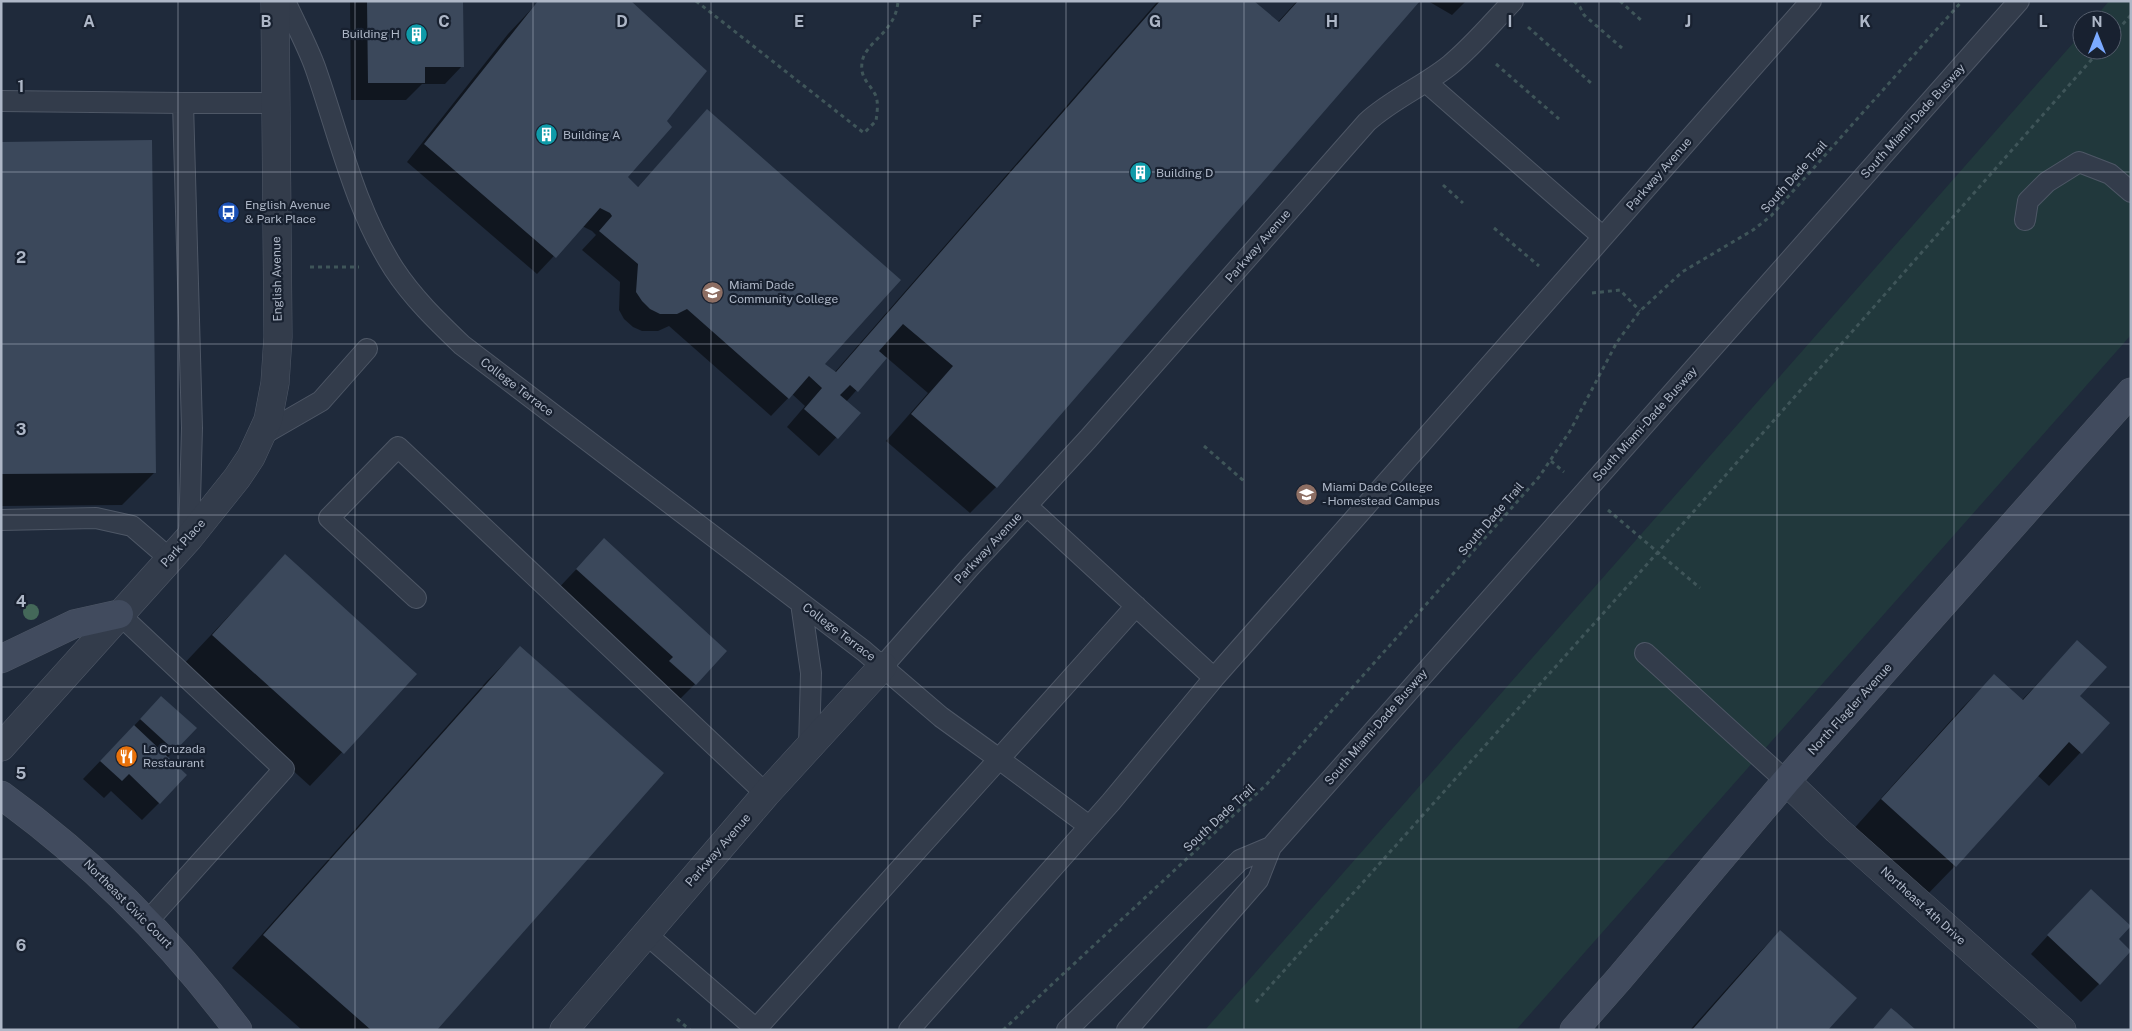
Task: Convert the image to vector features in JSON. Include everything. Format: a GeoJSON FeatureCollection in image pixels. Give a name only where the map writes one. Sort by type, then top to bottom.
{"type":"FeatureCollection","features":[{"type":"Feature","properties":{"kind":"street","name":"English Avenue"},"geometry":{"type":"LineString","coordinates":[[262,435],[272,403],[277,361],[276,1]]}},
{"type":"Feature","properties":{"kind":"street","name":"North Flagler Avenue"},"geometry":{"type":"LineString","coordinates":[[1574,1030],[1786,781],[2131,392]]}},
{"type":"Feature","properties":{"kind":"street","name":"Park Place"},"geometry":{"type":"LineString","coordinates":[[1,747],[189,538],[237,478],[262,435]]}},
{"type":"Feature","properties":{"kind":"street"},"geometry":{"type":"LineString","coordinates":[[1,658],[74,624],[119,614]]}},
{"type":"Feature","properties":{"kind":"street","name":"Parkway Avenue"},"geometry":{"type":"LineString","coordinates":[[569,1028],[646,934],[766,794],[883,666]]}},
{"type":"Feature","properties":{"kind":"street","name":"Northeast 4th Drive"},"geometry":{"type":"LineString","coordinates":[[1786,781],[1837,830],[2062,1030]]}},
{"type":"Feature","properties":{"kind":"street","name":"Northeast Civic Court"},"geometry":{"type":"LineString","coordinates":[[1,794],[80,856],[147,922],[200,981],[238,1030]]}},
{"type":"Feature","properties":{"kind":"lane","name":"College Terrace"},"geometry":{"type":"LineString","coordinates":[[286,1],[315,67],[341,148],[365,212],[393,268],[417,301],[462,346],[883,666],[941,717],[1089,826]]}},
{"type":"Feature","properties":{"kind":"lane","name":"Parkway Avenue"},"geometry":{"type":"LineString","coordinates":[[883,666],[1367,122],[1388,104],[1426,82],[1462,55],[1513,1]]}},
{"type":"Feature","properties":{"kind":"lane","name":"Parkway Avenue"},"geometry":{"type":"LineString","coordinates":[[909,1030],[1111,802],[1214,678],[1811,1]]}},
{"type":"Feature","properties":{"kind":"lane","name":"South Miami-Dade Busway"},"geometry":{"type":"LineString","coordinates":[[1127,1030],[1258,880],[1271,847],[2019,1]]}},
{"type":"Feature","properties":{"kind":"lane"},"geometry":{"type":"LineString","coordinates":[[1426,82],[1602,237]]}},
{"type":"Feature","properties":{"kind":"lane"},"geometry":{"type":"LineString","coordinates":[[1,101],[277,103]]}},
{"type":"Feature","properties":{"kind":"lane"},"geometry":{"type":"LineString","coordinates":[[183,103],[192,428],[189,538]]}},
{"type":"Feature","properties":{"kind":"lane"},"geometry":{"type":"LineString","coordinates":[[2024,220],[2028,201],[2047,182],[2079,162],[2110,174],[2131,192]]}},
{"type":"Feature","properties":{"kind":"lane","name":"Park Place"},"geometry":{"type":"LineString","coordinates":[[262,435],[321,401],[367,348]]}},
{"type":"Feature","properties":{"kind":"lane"},"geometry":{"type":"LineString","coordinates":[[416,598],[329,518],[398,447],[766,794]]}},
{"type":"Feature","properties":{"kind":"lane"},"geometry":{"type":"LineString","coordinates":[[1027,506],[1214,678]]}},
{"type":"Feature","properties":{"kind":"lane"},"geometry":{"type":"LineString","coordinates":[[1,520],[96,518],[132,526],[169,558]]}},
{"type":"Feature","properties":{"kind":"lane"},"geometry":{"type":"LineString","coordinates":[[801,603],[812,673],[809,747]]}},
{"type":"Feature","properties":{"kind":"lane"},"geometry":{"type":"LineString","coordinates":[[646,934],[757,1029],[1136,606]]}},
{"type":"Feature","properties":{"kind":"lane"},"geometry":{"type":"LineString","coordinates":[[119,614],[284,769],[147,922]]}},
{"type":"Feature","properties":{"kind":"lane"},"geometry":{"type":"LineString","coordinates":[[1645,652],[1786,781]]}},
{"type":"Feature","properties":{"kind":"lane","name":"South Miami-Dade Busway"},"geometry":{"type":"LineString","coordinates":[[1067,1030],[1240,860],[1271,847]]}},
{"type":"Feature","properties":{"kind":"path"},"geometry":{"type":"LineString","coordinates":[[696,1],[864,133],[876,121],[877,108],[876,95],[864,81],[862,73],[864,55],[892,23],[896,16],[898,1]]}},
{"type":"Feature","properties":{"kind":"path"},"geometry":{"type":"LineString","coordinates":[[1574,1],[1584,15],[1622,48]]}},
{"type":"Feature","properties":{"kind":"path"},"geometry":{"type":"LineString","coordinates":[[1620,1],[1643,22]]}},
{"type":"Feature","properties":{"kind":"path","name":"South Dade Trail"},"geometry":{"type":"LineString","coordinates":[[1003,1030],[1266,785],[1551,461],[1570,432],[1617,342],[1640,311],[1682,272],[1753,230],[1771,216],[1962,1]]}},
{"type":"Feature","properties":{"kind":"path"},"geometry":{"type":"LineString","coordinates":[[2122,25],[2131,15]]}},
{"type":"Feature","properties":{"kind":"path"},"geometry":{"type":"LineString","coordinates":[[1525,24],[1591,83]]}},
{"type":"Feature","properties":{"kind":"path"},"geometry":{"type":"LineString","coordinates":[[1492,60],[1559,120]]}},
{"type":"Feature","properties":{"kind":"path"},"geometry":{"type":"LineString","coordinates":[[1256,1002],[1658,552],[2091,60]]}},
{"type":"Feature","properties":{"kind":"path"},"geometry":{"type":"LineString","coordinates":[[1442,184],[1463,203]]}},
{"type":"Feature","properties":{"kind":"path"},"geometry":{"type":"LineString","coordinates":[[1494,228],[1547,272]]}},
{"type":"Feature","properties":{"kind":"path"},"geometry":{"type":"LineString","coordinates":[[308,267],[360,268]]}},
{"type":"Feature","properties":{"kind":"path"},"geometry":{"type":"LineString","coordinates":[[1586,294],[1620,290],[1640,311]]}},
{"type":"Feature","properties":{"kind":"path"},"geometry":{"type":"LineString","coordinates":[[1204,446],[1245,482]]}},
{"type":"Feature","properties":{"kind":"path"},"geometry":{"type":"LineString","coordinates":[[1551,461],[1558,466]]}},
{"type":"Feature","properties":{"kind":"path"},"geometry":{"type":"LineString","coordinates":[[1614,515],[1700,588]]}},
{"type":"Feature","properties":{"kind":"path"},"geometry":{"type":"LineString","coordinates":[[677,1018],[690,1030]]}},
{"type":"Feature","properties":{"kind":"green space"},"geometry":{"type":"Polygon","coordinates":[[[2109,1],[2131,1],[2131,335],[1516,1030],[1205,1030],[2072,44],[2072,60],[2122,60],[2122,10],[2101,10],[2109,1]]]}},
{"type":"Feature","properties":{"kind":"building","name":"Building H"},"geometry":{"type":"Polygon","coordinates":[[[367,1],[463,1],[464,67],[425,67],[425,83],[368,83],[367,1]]]}},
{"type":"Feature","properties":{"kind":"building"},"geometry":{"type":"Polygon","coordinates":[[[538,1],[631,1],[707,71],[667,121],[672,127],[628,177],[638,187],[707,109],[901,280],[825,364],[836,372],[1160,1],[1254,1],[1279,22],[1298,1],[1420,1],[997,488],[911,414],[953,366],[903,324],[879,351],[887,358],[858,392],[850,385],[840,395],[861,413],[838,439],[804,409],[822,388],[809,376],[789,399],[687,309],[677,314],[660,314],[650,309],[636,292],[638,264],[599,231],[612,216],[610,213],[600,208],[556,258],[424,144],[538,1]]]}},
{"type":"Feature","properties":{"kind":"building"},"geometry":{"type":"Polygon","coordinates":[[[152,140],[156,473],[1,474],[1,142],[152,140]]]}},
{"type":"Feature","properties":{"kind":"building"},"geometry":{"type":"Polygon","coordinates":[[[604,538],[727,651],[696,685],[669,661],[673,657],[576,569],[604,538]]]}},
{"type":"Feature","properties":{"kind":"building"},"geometry":{"type":"Polygon","coordinates":[[[285,554],[417,674],[344,754],[212,635],[285,554]]]}},
{"type":"Feature","properties":{"kind":"building"},"geometry":{"type":"Polygon","coordinates":[[[2077,640],[2107,667],[2080,696],[2110,723],[2082,754],[2069,742],[1956,867],[1881,799],[1994,674],[2023,700],[2077,640]]]}},
{"type":"Feature","properties":{"kind":"building"},"geometry":{"type":"Polygon","coordinates":[[[520,646],[664,773],[437,1030],[371,1030],[263,935],[520,646]]]}},
{"type":"Feature","properties":{"kind":"building"},"geometry":{"type":"Polygon","coordinates":[[[161,696],[197,728],[175,751],[140,719],[161,696]]]}},
{"type":"Feature","properties":{"kind":"building"},"geometry":{"type":"Polygon","coordinates":[[[134,725],[187,775],[160,804],[129,774],[122,781],[100,761],[134,725]]]}},
{"type":"Feature","properties":{"kind":"building"},"geometry":{"type":"Polygon","coordinates":[[[2091,889],[2131,926],[2119,939],[2131,951],[2100,985],[2047,935],[2091,889]]]}},
{"type":"Feature","properties":{"kind":"building"},"geometry":{"type":"Polygon","coordinates":[[[1780,930],[1857,998],[1828,1030],[1692,1030],[1780,930]]]}},
{"type":"Feature","properties":{"kind":"building"},"geometry":{"type":"Polygon","coordinates":[[[1891,1008],[1896,1012],[1916,1030],[1872,1030],[1891,1008]]]}},
{"type":"Feature","properties":{"kind":"place","name":"Building H"},"geometry":{"type":"Point","coordinates":[416,34]}},
{"type":"Feature","properties":{"kind":"place","name":"Building A"},"geometry":{"type":"Point","coordinates":[547,135]}},
{"type":"Feature","properties":{"kind":"place","name":"Building D"},"geometry":{"type":"Point","coordinates":[1140,173]}},
{"type":"Feature","properties":{"kind":"place","name":"English Avenue & Park Place"},"geometry":{"type":"Point","coordinates":[229,212]}},
{"type":"Feature","properties":{"kind":"place","name":"Miami Dade Community College"},"geometry":{"type":"Point","coordinates":[713,292]}},
{"type":"Feature","properties":{"kind":"place","name":"Miami Dade College - Homestead Campus"},"geometry":{"type":"Point","coordinates":[1306,494]}},
{"type":"Feature","properties":{"kind":"place","name":"La Cruzada Restaurant"},"geometry":{"type":"Point","coordinates":[127,756]}}]}
